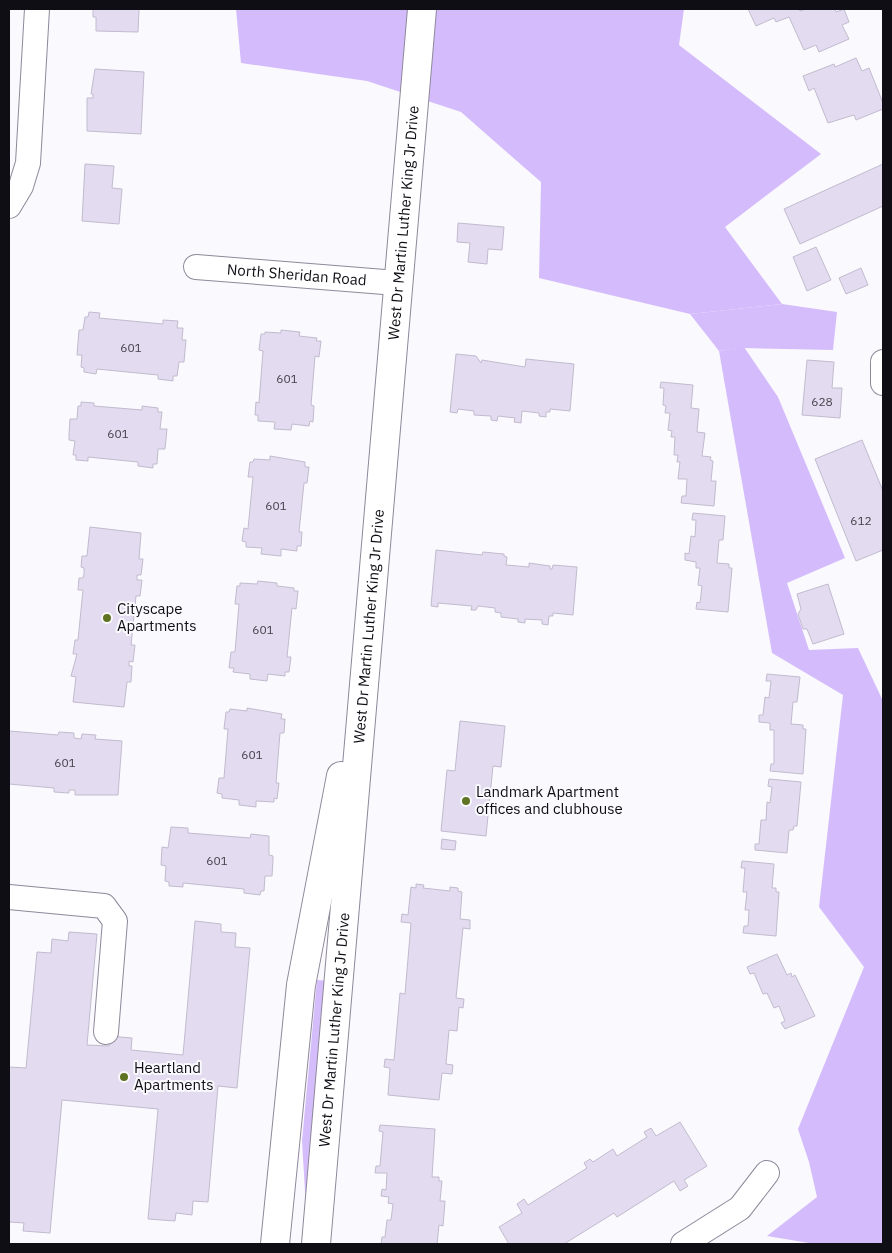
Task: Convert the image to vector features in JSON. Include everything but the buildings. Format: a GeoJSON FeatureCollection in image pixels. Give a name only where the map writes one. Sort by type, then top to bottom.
{"type":"FeatureCollection","features":[{"type":"Feature","properties":{"kind":"main road","name":"West Dr Martin Luther King Jr Drive"},"geometry":{"type":"LineString","coordinates":[[316,1244],[422,9]]}},
{"type":"Feature","properties":{"kind":"main road"},"geometry":{"type":"LineString","coordinates":[[276,1244],[307,946],[342,768],[364,675]]}},
{"type":"Feature","properties":{"kind":"street"},"geometry":{"type":"LineString","coordinates":[[9,206],[20,186],[28,163],[37,9]]}},
{"type":"Feature","properties":{"kind":"street","name":"North Sheridan Road"},"geometry":{"type":"LineString","coordinates":[[196,267],[397,283]]}},
{"type":"Feature","properties":{"kind":"street"},"geometry":{"type":"LineString","coordinates":[[883,362],[883,382]]}},
{"type":"Feature","properties":{"kind":"street"},"geometry":{"type":"LineString","coordinates":[[9,897],[104,906],[115,921],[106,1032]]}},
{"type":"Feature","properties":{"kind":"street"},"geometry":{"type":"LineString","coordinates":[[683,1244],[740,1208],[767,1173]]}},
{"type":"Feature","properties":{"kind":"shaded area"},"geometry":{"type":"Polygon","coordinates":[[[236,9],[684,9],[679,45],[821,154],[725,227],[782,304],[690,314],[539,278],[541,182],[461,112],[367,81],[241,63],[236,9]]]}},
{"type":"Feature","properties":{"kind":"shaded area"},"geometry":{"type":"Polygon","coordinates":[[[782,304],[837,312],[833,350],[741,348],[719,351],[690,314],[782,304]]]}},
{"type":"Feature","properties":{"kind":"shaded area"},"geometry":{"type":"Polygon","coordinates":[[[744,347],[778,397],[845,558],[787,583],[809,650],[858,648],[883,701],[883,1244],[815,1244],[767,1236],[817,1197],[809,1162],[798,1129],[864,967],[819,907],[843,695],[772,653],[719,351],[744,347]]]}},
{"type":"Feature","properties":{"kind":"shaded area"},"geometry":{"type":"Polygon","coordinates":[[[317,980],[331,981],[306,1208],[302,1141],[317,980]]]}},
{"type":"Feature","properties":{"kind":"place","name":"Cityscape Apartments"},"geometry":{"type":"Point","coordinates":[107,618]}},
{"type":"Feature","properties":{"kind":"place","name":"Landmark Apartment offices and clubhouse"},"geometry":{"type":"Point","coordinates":[466,801]}},
{"type":"Feature","properties":{"kind":"place","name":"Heartland Apartments"},"geometry":{"type":"Point","coordinates":[124,1077]}}]}
